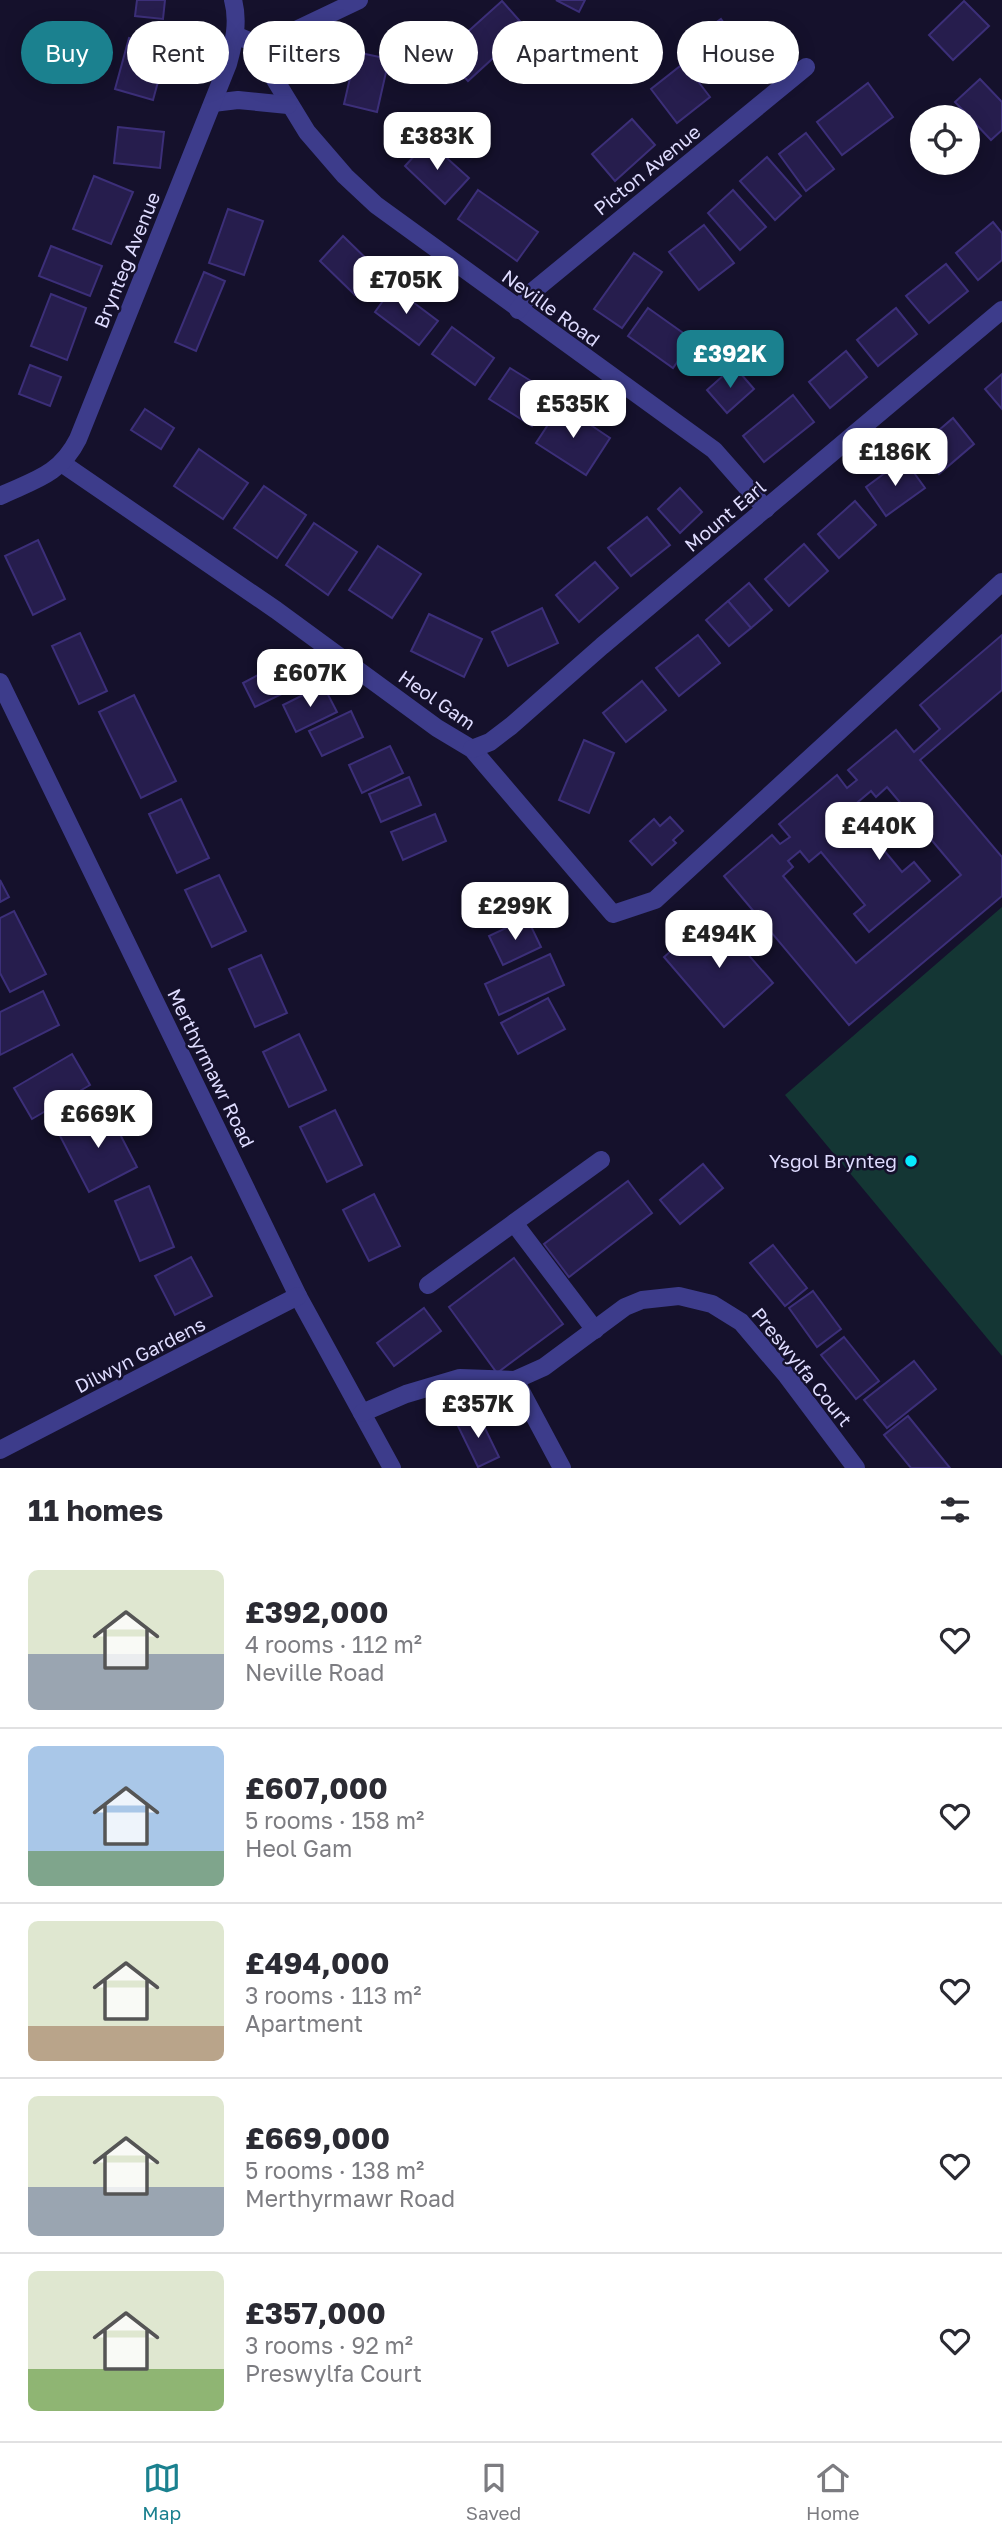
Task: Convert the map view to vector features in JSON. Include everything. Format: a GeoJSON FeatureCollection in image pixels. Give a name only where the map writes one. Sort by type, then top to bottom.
{"type":"FeatureCollection","features":[{"type":"Feature","properties":{"kind":"street","name":"Brynteg Avenue"},"geometry":{"type":"LineString","coordinates":[[0,496],[45,477],[63,464],[78,439],[228,64],[237,13],[233,0]]}},
{"type":"Feature","properties":{"kind":"street"},"geometry":{"type":"LineString","coordinates":[[315,21],[359,0]]}},
{"type":"Feature","properties":{"kind":"street","name":"Neville Road"},"geometry":{"type":"LineString","coordinates":[[235,35],[243,38]]}},
{"type":"Feature","properties":{"kind":"street","name":"Picton Avenue"},"geometry":{"type":"LineString","coordinates":[[518,310],[532,292],[806,67]]}},
{"type":"Feature","properties":{"kind":"street","name":"Neville Road"},"geometry":{"type":"LineString","coordinates":[[276,84],[307,132],[345,176],[376,205],[714,450],[766,509]]}},
{"type":"Feature","properties":{"kind":"street"},"geometry":{"type":"LineString","coordinates":[[213,103],[238,100],[288,105]]}},
{"type":"Feature","properties":{"kind":"street","name":"Mount Earl"},"geometry":{"type":"LineString","coordinates":[[472,749],[490,742],[512,726],[1002,310]]}},
{"type":"Feature","properties":{"kind":"street","name":"Heol Gam"},"geometry":{"type":"LineString","coordinates":[[63,464],[276,610],[437,728],[472,749],[613,914],[655,900],[1002,582]]}},
{"type":"Feature","properties":{"kind":"street","name":"Merthyrmawr Road"},"geometry":{"type":"LineString","coordinates":[[0,682],[298,1296],[392,1468]]}},
{"type":"Feature","properties":{"kind":"street"},"geometry":{"type":"LineString","coordinates":[[428,1285],[601,1160]]}},
{"type":"Feature","properties":{"kind":"street"},"geometry":{"type":"LineString","coordinates":[[514,1223],[595,1330]]}},
{"type":"Feature","properties":{"kind":"street","name":"Dilwyn Gardens"},"geometry":{"type":"LineString","coordinates":[[0,1450],[298,1296]]}},
{"type":"Feature","properties":{"kind":"street","name":"Preswylfa Court"},"geometry":{"type":"LineString","coordinates":[[362,1413],[406,1394],[460,1378],[515,1380],[544,1367],[625,1307],[660,1296],[679,1296],[696,1298],[727,1311],[753,1334],[856,1468]]}},
{"type":"Feature","properties":{"kind":"street"},"geometry":{"type":"LineString","coordinates":[[515,1380],[562,1468]]}},
{"type":"Feature","properties":{"kind":"green space"},"geometry":{"type":"Polygon","coordinates":[[[1002,907],[1002,1356],[785,1095],[1002,907]]]}},
{"type":"Feature","properties":{"kind":"building"},"geometry":{"type":"Polygon","coordinates":[[[137,0],[165,0],[163,19],[135,16],[137,0]]]}},
{"type":"Feature","properties":{"kind":"building"},"geometry":{"type":"Polygon","coordinates":[[[556,0],[585,0],[579,12],[556,0]]]}},
{"type":"Feature","properties":{"kind":"building"},"geometry":{"type":"Polygon","coordinates":[[[502,1],[520,21],[492,21],[492,59],[478,72],[478,23],[502,1]]]}},
{"type":"Feature","properties":{"kind":"building"},"geometry":{"type":"Polygon","coordinates":[[[964,1],[989,26],[953,60],[929,35],[964,1]]]}},
{"type":"Feature","properties":{"kind":"building"},"geometry":{"type":"Polygon","coordinates":[[[127,45],[127,84],[157,84],[153,100],[115,89],[127,45]]]}},
{"type":"Feature","properties":{"kind":"building"},"geometry":{"type":"Polygon","coordinates":[[[365,54],[379,57],[379,84],[383,84],[377,112],[344,104],[349,84],[365,84],[365,54]]]}},
{"type":"Feature","properties":{"kind":"building"},"geometry":{"type":"Polygon","coordinates":[[[677,69],[677,84],[700,84],[710,97],[677,123],[651,89],[657,84],[663,84],[663,80],[677,69]]]}},
{"type":"Feature","properties":{"kind":"building"},"geometry":{"type":"Polygon","coordinates":[[[980,79],[1002,102],[1002,130],[991,140],[980,128],[980,105],[958,105],[955,102],[980,79]]]}},
{"type":"Feature","properties":{"kind":"building"},"geometry":{"type":"Polygon","coordinates":[[[868,83],[893,117],[842,155],[817,122],[868,83]]]}},
{"type":"Feature","properties":{"kind":"building"},"geometry":{"type":"Polygon","coordinates":[[[632,119],[655,145],[615,181],[592,154],[632,119]]]}},
{"type":"Feature","properties":{"kind":"building"},"geometry":{"type":"Polygon","coordinates":[[[118,127],[164,132],[160,168],[114,163],[118,127]]]}},
{"type":"Feature","properties":{"kind":"building"},"geometry":{"type":"Polygon","coordinates":[[[806,133],[834,169],[806,191],[779,154],[806,133]]]}},
{"type":"Feature","properties":{"kind":"building"},"geometry":{"type":"Polygon","coordinates":[[[428,141],[469,178],[445,204],[405,166],[428,141]]]}},
{"type":"Feature","properties":{"kind":"building"},"geometry":{"type":"Polygon","coordinates":[[[767,157],[801,196],[775,220],[740,181],[767,157]]]}},
{"type":"Feature","properties":{"kind":"building"},"geometry":{"type":"Polygon","coordinates":[[[94,176],[133,192],[111,244],[73,229],[94,176]]]}},
{"type":"Feature","properties":{"kind":"building"},"geometry":{"type":"Polygon","coordinates":[[[478,190],[538,232],[517,261],[458,219],[478,190]]]}},
{"type":"Feature","properties":{"kind":"building"},"geometry":{"type":"Polygon","coordinates":[[[733,190],[766,227],[740,250],[708,213],[733,190]]]}},
{"type":"Feature","properties":{"kind":"building"},"geometry":{"type":"Polygon","coordinates":[[[228,209],[263,221],[244,275],[209,263],[228,209]]]}},
{"type":"Feature","properties":{"kind":"building"},"geometry":{"type":"Polygon","coordinates":[[[993,222],[1002,233],[1002,260],[978,280],[956,253],[993,222]]]}},
{"type":"Feature","properties":{"kind":"building"},"geometry":{"type":"Polygon","coordinates":[[[704,225],[734,263],[699,290],[669,252],[704,225]]]}},
{"type":"Feature","properties":{"kind":"building"},"geometry":{"type":"Polygon","coordinates":[[[343,236],[378,270],[355,295],[320,261],[343,236]]]}},
{"type":"Feature","properties":{"kind":"building"},"geometry":{"type":"Polygon","coordinates":[[[51,246],[102,266],[90,296],[39,276],[51,246]]]}},
{"type":"Feature","properties":{"kind":"building"},"geometry":{"type":"Polygon","coordinates":[[[634,253],[662,272],[622,328],[594,309],[634,253]]]}},
{"type":"Feature","properties":{"kind":"building"},"geometry":{"type":"Polygon","coordinates":[[[946,264],[968,291],[929,323],[906,296],[946,264]]]}},
{"type":"Feature","properties":{"kind":"building"},"geometry":{"type":"Polygon","coordinates":[[[204,272],[225,281],[196,351],[175,342],[204,272]]]}},
{"type":"Feature","properties":{"kind":"building"},"geometry":{"type":"Polygon","coordinates":[[[393,287],[438,321],[419,345],[375,312],[393,287]]]}},
{"type":"Feature","properties":{"kind":"building"},"geometry":{"type":"Polygon","coordinates":[[[51,294],[86,308],[67,360],[31,346],[51,294]]]}},
{"type":"Feature","properties":{"kind":"building"},"geometry":{"type":"Polygon","coordinates":[[[648,308],[693,340],[673,368],[628,336],[648,308]]]}},
{"type":"Feature","properties":{"kind":"building"},"geometry":{"type":"Polygon","coordinates":[[[896,308],[917,334],[878,366],[857,340],[896,308]]]}},
{"type":"Feature","properties":{"kind":"building"},"geometry":{"type":"Polygon","coordinates":[[[452,327],[494,358],[475,385],[432,354],[452,327]]]}},
{"type":"Feature","properties":{"kind":"building"},"geometry":{"type":"Polygon","coordinates":[[[846,351],[867,377],[830,408],[809,382],[846,351]]]}},
{"type":"Feature","properties":{"kind":"building"},"geometry":{"type":"Polygon","coordinates":[[[30,365],[61,377],[50,406],[19,394],[30,365]]]}},
{"type":"Feature","properties":{"kind":"building"},"geometry":{"type":"Polygon","coordinates":[[[734,366],[754,389],[727,413],[707,390],[734,366]]]}},
{"type":"Feature","properties":{"kind":"building"},"geometry":{"type":"Polygon","coordinates":[[[510,368],[552,394],[532,426],[489,399],[510,368]]]}},
{"type":"Feature","properties":{"kind":"building"},"geometry":{"type":"Polygon","coordinates":[[[1002,374],[1002,409],[985,389],[1002,374]]]}},
{"type":"Feature","properties":{"kind":"building"},"geometry":{"type":"Polygon","coordinates":[[[793,395],[814,422],[764,462],[743,436],[793,395]]]}},
{"type":"Feature","properties":{"kind":"building"},"geometry":{"type":"Polygon","coordinates":[[[561,405],[610,438],[586,475],[536,443],[561,405]]]}},
{"type":"Feature","properties":{"kind":"building"},"geometry":{"type":"Polygon","coordinates":[[[145,409],[174,428],[161,449],[131,430],[145,409]]]}},
{"type":"Feature","properties":{"kind":"building"},"geometry":{"type":"Polygon","coordinates":[[[953,418],[974,444],[939,474],[917,449],[953,418]]]}},
{"type":"Feature","properties":{"kind":"building"},"geometry":{"type":"Polygon","coordinates":[[[199,449],[248,483],[223,519],[174,486],[199,449]]]}},
{"type":"Feature","properties":{"kind":"building"},"geometry":{"type":"Polygon","coordinates":[[[904,459],[925,488],[886,516],[866,487],[904,459]]]}},
{"type":"Feature","properties":{"kind":"building"},"geometry":{"type":"Polygon","coordinates":[[[264,486],[306,515],[277,558],[234,528],[264,486]]]}},
{"type":"Feature","properties":{"kind":"building"},"geometry":{"type":"Polygon","coordinates":[[[680,488],[702,512],[680,533],[658,509],[680,488]]]}},
{"type":"Feature","properties":{"kind":"building"},"geometry":{"type":"Polygon","coordinates":[[[855,501],[876,525],[839,558],[818,534],[855,501]]]}},
{"type":"Feature","properties":{"kind":"building"},"geometry":{"type":"Polygon","coordinates":[[[647,517],[670,545],[631,576],[608,548],[647,517]]]}},
{"type":"Feature","properties":{"kind":"building"},"geometry":{"type":"Polygon","coordinates":[[[314,523],[357,552],[328,595],[286,565],[314,523]]]}},
{"type":"Feature","properties":{"kind":"building"},"geometry":{"type":"Polygon","coordinates":[[[38,540],[65,599],[33,615],[5,556],[38,540]]]}},
{"type":"Feature","properties":{"kind":"building"},"geometry":{"type":"Polygon","coordinates":[[[804,544],[828,571],[789,606],[765,579],[804,544]]]}},
{"type":"Feature","properties":{"kind":"building"},"geometry":{"type":"Polygon","coordinates":[[[378,546],[421,574],[392,618],[349,590],[378,546]]]}},
{"type":"Feature","properties":{"kind":"building"},"geometry":{"type":"Polygon","coordinates":[[[595,562],[618,588],[579,622],[556,595],[595,562]]]}},
{"type":"Feature","properties":{"kind":"building"},"geometry":{"type":"Polygon","coordinates":[[[749,583],[772,610],[751,628],[728,601],[749,583]]]}},
{"type":"Feature","properties":{"kind":"building"},"geometry":{"type":"Polygon","coordinates":[[[728,601],[751,628],[729,646],[706,620],[728,601]]]}},
{"type":"Feature","properties":{"kind":"building"},"geometry":{"type":"Polygon","coordinates":[[[542,608],[558,643],[508,666],[492,632],[542,608]]]}},
{"type":"Feature","properties":{"kind":"building"},"geometry":{"type":"Polygon","coordinates":[[[429,614],[482,639],[464,677],[411,651],[429,614]]]}},
{"type":"Feature","properties":{"kind":"building"},"geometry":{"type":"Polygon","coordinates":[[[80,633],[107,691],[79,704],[52,646],[80,633]]]}},
{"type":"Feature","properties":{"kind":"building"},"geometry":{"type":"Polygon","coordinates":[[[698,635],[720,663],[679,696],[656,668],[698,635]]]}},
{"type":"Feature","properties":{"kind":"building"},"geometry":{"type":"Polygon","coordinates":[[[1002,635],[1002,690],[920,760],[1002,857],[1002,896],[849,1025],[724,876],[772,835],[780,844],[790,837],[779,824],[837,775],[847,788],[857,780],[848,770],[896,730],[914,752],[940,729],[920,705],[1002,635]],[[887,787],[876,797],[871,791],[858,802],[867,813],[859,820],[902,872],[914,862],[930,881],[869,932],[854,914],[865,905],[821,852],[809,862],[800,851],[788,861],[793,867],[783,876],[856,963],[961,875],[887,787]]]}},
{"type":"Feature","properties":{"kind":"building"},"geometry":{"type":"Polygon","coordinates":[[[279,664],[292,689],[255,707],[243,683],[279,664]]]}},
{"type":"Feature","properties":{"kind":"building"},"geometry":{"type":"Polygon","coordinates":[[[642,681],[666,710],[626,742],[603,713],[642,681]]]}},
{"type":"Feature","properties":{"kind":"building"},"geometry":{"type":"Polygon","coordinates":[[[323,685],[337,712],[296,732],[283,705],[323,685]]]}},
{"type":"Feature","properties":{"kind":"building"},"geometry":{"type":"Polygon","coordinates":[[[134,695],[176,781],[141,798],[99,712],[134,695]]]}},
{"type":"Feature","properties":{"kind":"building"},"geometry":{"type":"Polygon","coordinates":[[[351,711],[363,737],[322,756],[309,731],[351,711]]]}},
{"type":"Feature","properties":{"kind":"building"},"geometry":{"type":"Polygon","coordinates":[[[584,740],[614,753],[589,813],[559,800],[584,740]]]}},
{"type":"Feature","properties":{"kind":"building"},"geometry":{"type":"Polygon","coordinates":[[[390,746],[403,773],[362,793],[349,765],[390,746]]]}},
{"type":"Feature","properties":{"kind":"building"},"geometry":{"type":"Polygon","coordinates":[[[409,777],[421,805],[381,822],[369,794],[409,777]]]}},
{"type":"Feature","properties":{"kind":"building"},"geometry":{"type":"Polygon","coordinates":[[[181,799],[209,858],[177,873],[149,814],[181,799]]]}},
{"type":"Feature","properties":{"kind":"building"},"geometry":{"type":"Polygon","coordinates":[[[435,814],[446,841],[403,860],[391,832],[435,814]]]}},
{"type":"Feature","properties":{"kind":"building"},"geometry":{"type":"Polygon","coordinates":[[[670,817],[683,831],[673,840],[676,843],[652,865],[630,841],[654,819],[660,826],[670,817]]]}},
{"type":"Feature","properties":{"kind":"building"},"geometry":{"type":"Polygon","coordinates":[[[219,875],[246,931],[212,947],[185,890],[219,875]]]}},
{"type":"Feature","properties":{"kind":"building"},"geometry":{"type":"Polygon","coordinates":[[[0,880],[9,897],[0,902],[0,880]]]}},
{"type":"Feature","properties":{"kind":"building"},"geometry":{"type":"Polygon","coordinates":[[[14,911],[46,974],[10,992],[0,973],[0,918],[14,911]]]}},
{"type":"Feature","properties":{"kind":"building"},"geometry":{"type":"Polygon","coordinates":[[[713,914],[773,983],[724,1027],[664,957],[713,914]]]}},
{"type":"Feature","properties":{"kind":"building"},"geometry":{"type":"Polygon","coordinates":[[[527,918],[541,947],[503,965],[489,936],[527,918]]]}},
{"type":"Feature","properties":{"kind":"building"},"geometry":{"type":"Polygon","coordinates":[[[550,954],[564,985],[499,1015],[485,984],[550,954]]]}},
{"type":"Feature","properties":{"kind":"building"},"geometry":{"type":"Polygon","coordinates":[[[261,955],[287,1013],[255,1027],[229,969],[261,955]]]}},
{"type":"Feature","properties":{"kind":"building"},"geometry":{"type":"Polygon","coordinates":[[[43,991],[59,1025],[0,1055],[0,1012],[43,991]]]}},
{"type":"Feature","properties":{"kind":"building"},"geometry":{"type":"Polygon","coordinates":[[[548,998],[565,1029],[518,1054],[501,1023],[548,998]]]}},
{"type":"Feature","properties":{"kind":"building"},"geometry":{"type":"Polygon","coordinates":[[[299,1034],[326,1090],[289,1107],[263,1052],[299,1034]]]}},
{"type":"Feature","properties":{"kind":"building"},"geometry":{"type":"Polygon","coordinates":[[[72,1054],[90,1085],[32,1119],[14,1088],[72,1054]]]}},
{"type":"Feature","properties":{"kind":"building"},"geometry":{"type":"Polygon","coordinates":[[[107,1109],[137,1167],[89,1192],[59,1134],[107,1109]]]}},
{"type":"Feature","properties":{"kind":"building"},"geometry":{"type":"Polygon","coordinates":[[[335,1110],[362,1165],[327,1182],[300,1127],[335,1110]]]}},
{"type":"Feature","properties":{"kind":"building"},"geometry":{"type":"Polygon","coordinates":[[[703,1164],[723,1188],[680,1224],[660,1200],[703,1164]]]}},
{"type":"Feature","properties":{"kind":"building"},"geometry":{"type":"Polygon","coordinates":[[[628,1181],[652,1213],[569,1277],[544,1244],[628,1181]]]}},
{"type":"Feature","properties":{"kind":"building"},"geometry":{"type":"Polygon","coordinates":[[[149,1186],[174,1247],[140,1261],[115,1201],[149,1186]]]}},
{"type":"Feature","properties":{"kind":"building"},"geometry":{"type":"Polygon","coordinates":[[[374,1194],[400,1246],[369,1261],[343,1210],[374,1194]]]}},
{"type":"Feature","properties":{"kind":"building"},"geometry":{"type":"Polygon","coordinates":[[[773,1245],[807,1288],[785,1306],[750,1263],[773,1245]]]}},
{"type":"Feature","properties":{"kind":"building"},"geometry":{"type":"Polygon","coordinates":[[[191,1257],[212,1296],[175,1315],[155,1276],[191,1257]]]}},
{"type":"Feature","properties":{"kind":"building"},"geometry":{"type":"Polygon","coordinates":[[[514,1258],[563,1324],[497,1373],[449,1307],[514,1258]]]}},
{"type":"Feature","properties":{"kind":"building"},"geometry":{"type":"Polygon","coordinates":[[[813,1291],[841,1329],[817,1347],[789,1308],[813,1291]]]}},
{"type":"Feature","properties":{"kind":"building"},"geometry":{"type":"Polygon","coordinates":[[[424,1308],[441,1331],[394,1366],[377,1343],[424,1308]]]}},
{"type":"Feature","properties":{"kind":"building"},"geometry":{"type":"Polygon","coordinates":[[[844,1337],[879,1381],[856,1399],[821,1355],[844,1337]]]}},
{"type":"Feature","properties":{"kind":"building"},"geometry":{"type":"Polygon","coordinates":[[[914,1361],[936,1389],[887,1428],[864,1400],[914,1361]]]}},
{"type":"Feature","properties":{"kind":"building"},"geometry":{"type":"Polygon","coordinates":[[[478,1414],[499,1457],[478,1467],[457,1424],[478,1414]]]}},
{"type":"Feature","properties":{"kind":"building"},"geometry":{"type":"Polygon","coordinates":[[[908,1416],[950,1468],[911,1468],[884,1435],[908,1416]]]}},
{"type":"Feature","properties":{"kind":"place","name":"Ysgol Brynteg"},"geometry":{"type":"Point","coordinates":[911,1161]}}]}
